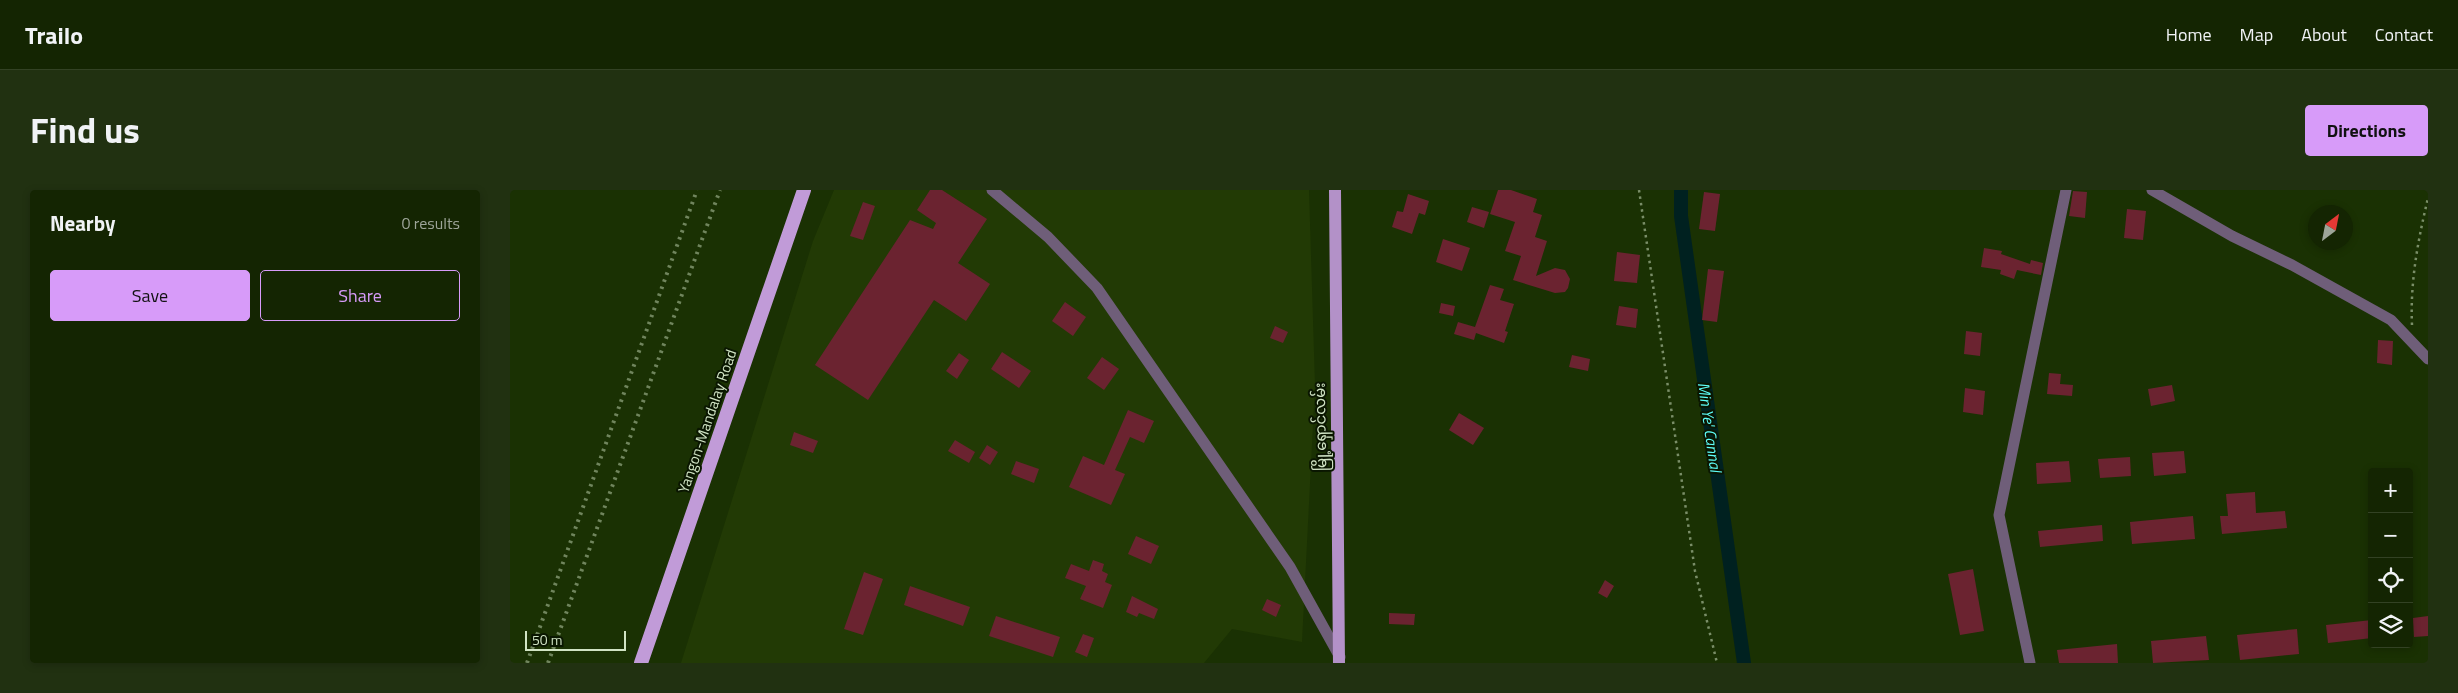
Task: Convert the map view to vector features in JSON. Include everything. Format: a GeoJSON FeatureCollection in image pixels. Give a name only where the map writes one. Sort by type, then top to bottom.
{"type":"FeatureCollection","features":[{"type":"Feature","properties":{"kind":"highway","name":"Yangon-Mandalay Road"},"geometry":{"type":"LineString","coordinates":[[640,663],[804,190]]}},
{"type":"Feature","properties":{"kind":"main road","name":"မြို့ရှောင်လမ်း"},"geometry":{"type":"LineString","coordinates":[[1335,190],[1340,660]]}},
{"type":"Feature","properties":{"kind":"street"},"geometry":{"type":"LineString","coordinates":[[992,190],[1048,237],[1097,288],[1290,567],[1340,660]]}},
{"type":"Feature","properties":{"kind":"street"},"geometry":{"type":"LineString","coordinates":[[2030,663],[1999,515],[2066,190]]}},
{"type":"Feature","properties":{"kind":"street"},"geometry":{"type":"LineString","coordinates":[[2152,190],[2232,236],[2292,265],[2391,320],[2412,344],[2428,358]]}},
{"type":"Feature","properties":{"kind":"path"},"geometry":{"type":"LineString","coordinates":[[1638,190],[1695,572],[1717,663]]}},
{"type":"Feature","properties":{"kind":"path"},"geometry":{"type":"LineString","coordinates":[[2412,344],[2411,296],[2420,229],[2428,198]]}},
{"type":"Feature","properties":{"kind":"shaded area"},"geometry":{"type":"Polygon","coordinates":[[[834,190],[1309,190],[1315,385],[1302,642],[1232,629],[1204,663],[681,663],[813,241],[834,190]]]}},
{"type":"Feature","properties":{"kind":"building"},"geometry":{"type":"Polygon","coordinates":[[[930,190],[942,190],[987,219],[958,263],[990,284],[966,321],[934,300],[868,400],[815,365],[910,220],[933,229],[936,223],[917,210],[930,190]]]}},
{"type":"Feature","properties":{"kind":"building"},"geometry":{"type":"Polygon","coordinates":[[[1498,190],[1511,190],[1537,199],[1533,212],[1542,215],[1535,237],[1547,241],[1536,276],[1555,268],[1565,270],[1570,279],[1565,292],[1555,293],[1513,280],[1521,256],[1505,251],[1515,222],[1490,214],[1498,190]]]}},
{"type":"Feature","properties":{"kind":"building"},"geometry":{"type":"Polygon","coordinates":[[[2073,191],[2087,192],[2085,218],[2069,216],[2073,191]]]}},
{"type":"Feature","properties":{"kind":"building"},"geometry":{"type":"Polygon","coordinates":[[[1704,192],[1720,194],[1715,231],[1699,229],[1704,192]]]}},
{"type":"Feature","properties":{"kind":"building"},"geometry":{"type":"Polygon","coordinates":[[[1408,194],[1429,201],[1425,215],[1419,213],[1412,234],[1392,227],[1397,211],[1403,212],[1408,194]]]}},
{"type":"Feature","properties":{"kind":"building"},"geometry":{"type":"Polygon","coordinates":[[[863,202],[875,206],[863,240],[850,236],[863,202]]]}},
{"type":"Feature","properties":{"kind":"building"},"geometry":{"type":"Polygon","coordinates":[[[1472,207],[1489,212],[1484,228],[1467,222],[1472,207]]]}},
{"type":"Feature","properties":{"kind":"building"},"geometry":{"type":"Polygon","coordinates":[[[2127,209],[2146,211],[2143,240],[2124,238],[2127,209]]]}},
{"type":"Feature","properties":{"kind":"building"},"geometry":{"type":"Polygon","coordinates":[[[1443,239],[1470,248],[1462,271],[1436,262],[1443,239]]]}},
{"type":"Feature","properties":{"kind":"building"},"geometry":{"type":"Polygon","coordinates":[[[1984,248],[2002,251],[2001,254],[2030,264],[2031,260],[2043,263],[2041,275],[2017,270],[2014,279],[2000,274],[2001,270],[1981,267],[1984,248]]]}},
{"type":"Feature","properties":{"kind":"building"},"geometry":{"type":"Polygon","coordinates":[[[1617,252],[1640,255],[1637,283],[1614,281],[1617,252]]]}},
{"type":"Feature","properties":{"kind":"building"},"geometry":{"type":"Polygon","coordinates":[[[1708,269],[1724,271],[1717,322],[1702,320],[1708,269]]]}},
{"type":"Feature","properties":{"kind":"building"},"geometry":{"type":"Polygon","coordinates":[[[1490,285],[1504,289],[1500,300],[1514,304],[1505,331],[1508,332],[1504,343],[1476,333],[1474,340],[1454,334],[1458,322],[1475,327],[1490,285]]]}},
{"type":"Feature","properties":{"kind":"building"},"geometry":{"type":"Polygon","coordinates":[[[1065,302],[1086,317],[1073,336],[1052,321],[1065,302]]]}},
{"type":"Feature","properties":{"kind":"building"},"geometry":{"type":"Polygon","coordinates":[[[1441,303],[1455,306],[1453,316],[1439,313],[1441,303]]]}},
{"type":"Feature","properties":{"kind":"building"},"geometry":{"type":"Polygon","coordinates":[[[1619,306],[1638,309],[1636,328],[1616,325],[1619,306]]]}},
{"type":"Feature","properties":{"kind":"building"},"geometry":{"type":"Polygon","coordinates":[[[1275,326],[1288,332],[1283,343],[1270,338],[1275,326]]]}},
{"type":"Feature","properties":{"kind":"building"},"geometry":{"type":"Polygon","coordinates":[[[1966,331],[1982,333],[1980,356],[1964,354],[1966,331]]]}},
{"type":"Feature","properties":{"kind":"building"},"geometry":{"type":"Polygon","coordinates":[[[2378,340],[2393,341],[2392,365],[2377,363],[2378,340]]]}},
{"type":"Feature","properties":{"kind":"building"},"geometry":{"type":"Polygon","coordinates":[[[1002,352],[1031,371],[1019,388],[991,369],[1002,352]]]}},
{"type":"Feature","properties":{"kind":"building"},"geometry":{"type":"Polygon","coordinates":[[[959,353],[969,360],[957,379],[946,371],[959,353]]]}},
{"type":"Feature","properties":{"kind":"building"},"geometry":{"type":"Polygon","coordinates":[[[1572,355],[1590,359],[1588,371],[1569,367],[1572,355]]]}},
{"type":"Feature","properties":{"kind":"building"},"geometry":{"type":"Polygon","coordinates":[[[1102,357],[1119,369],[1104,390],[1087,378],[1102,357]]]}},
{"type":"Feature","properties":{"kind":"building"},"geometry":{"type":"Polygon","coordinates":[[[2049,373],[2061,374],[2060,384],[2073,385],[2072,396],[2047,394],[2049,373]]]}},
{"type":"Feature","properties":{"kind":"building"},"geometry":{"type":"Polygon","coordinates":[[[2172,385],[2175,401],[2151,406],[2148,389],[2172,385]]]}},
{"type":"Feature","properties":{"kind":"building"},"geometry":{"type":"Polygon","coordinates":[[[1965,388],[1985,391],[1983,415],[1963,412],[1965,388]]]}},
{"type":"Feature","properties":{"kind":"building"},"geometry":{"type":"Polygon","coordinates":[[[1128,410],[1154,421],[1144,443],[1130,437],[1115,470],[1125,474],[1111,505],[1069,487],[1083,456],[1104,465],[1128,410]]]}},
{"type":"Feature","properties":{"kind":"building"},"geometry":{"type":"Polygon","coordinates":[[[1459,413],[1484,428],[1473,445],[1449,430],[1459,413]]]}},
{"type":"Feature","properties":{"kind":"building"},"geometry":{"type":"Polygon","coordinates":[[[794,432],[818,441],[813,453],[790,445],[794,432]]]}},
{"type":"Feature","properties":{"kind":"building"},"geometry":{"type":"Polygon","coordinates":[[[955,440],[975,452],[969,463],[948,451],[955,440]]]}},
{"type":"Feature","properties":{"kind":"building"},"geometry":{"type":"Polygon","coordinates":[[[987,445],[998,452],[990,465],[979,458],[987,445]]]}},
{"type":"Feature","properties":{"kind":"building"},"geometry":{"type":"Polygon","coordinates":[[[2184,451],[2186,473],[2154,476],[2152,453],[2184,451]]]}},
{"type":"Feature","properties":{"kind":"building"},"geometry":{"type":"Polygon","coordinates":[[[2130,457],[2131,476],[2100,478],[2098,459],[2130,457]]]}},
{"type":"Feature","properties":{"kind":"building"},"geometry":{"type":"Polygon","coordinates":[[[1016,461],[1039,469],[1034,483],[1011,474],[1016,461]]]}},
{"type":"Feature","properties":{"kind":"building"},"geometry":{"type":"Polygon","coordinates":[[[2069,461],[2071,482],[2037,484],[2036,463],[2069,461]]]}},
{"type":"Feature","properties":{"kind":"building"},"geometry":{"type":"Polygon","coordinates":[[[2255,492],[2256,513],[2285,511],[2287,528],[2222,534],[2220,516],[2228,516],[2226,494],[2255,492]]]}},
{"type":"Feature","properties":{"kind":"building"},"geometry":{"type":"Polygon","coordinates":[[[2193,516],[2195,539],[2132,544],[2130,522],[2193,516]]]}},
{"type":"Feature","properties":{"kind":"building"},"geometry":{"type":"Polygon","coordinates":[[[2102,525],[2103,541],[2040,547],[2038,531],[2102,525]]]}},
{"type":"Feature","properties":{"kind":"building"},"geometry":{"type":"Polygon","coordinates":[[[1136,536],[1159,546],[1151,564],[1128,554],[1136,536]]]}},
{"type":"Feature","properties":{"kind":"building"},"geometry":{"type":"Polygon","coordinates":[[[1093,560],[1104,564],[1102,571],[1108,574],[1105,582],[1112,585],[1103,608],[1080,599],[1086,586],[1065,578],[1071,564],[1089,571],[1093,560]]]}},
{"type":"Feature","properties":{"kind":"building"},"geometry":{"type":"Polygon","coordinates":[[[1973,569],[1984,631],[1960,635],[1948,574],[1973,569]]]}},
{"type":"Feature","properties":{"kind":"building"},"geometry":{"type":"Polygon","coordinates":[[[864,572],[883,579],[863,635],[844,629],[864,572]]]}},
{"type":"Feature","properties":{"kind":"building"},"geometry":{"type":"Polygon","coordinates":[[[1605,580],[1614,586],[1607,598],[1598,593],[1605,580]]]}},
{"type":"Feature","properties":{"kind":"building"},"geometry":{"type":"Polygon","coordinates":[[[910,586],[970,607],[963,626],[904,605],[910,586]]]}},
{"type":"Feature","properties":{"kind":"building"},"geometry":{"type":"Polygon","coordinates":[[[1132,596],[1158,609],[1154,619],[1139,613],[1137,617],[1126,612],[1132,596]]]}},
{"type":"Feature","properties":{"kind":"building"},"geometry":{"type":"Polygon","coordinates":[[[1267,599],[1281,605],[1276,617],[1262,610],[1267,599]]]}},
{"type":"Feature","properties":{"kind":"building"},"geometry":{"type":"Polygon","coordinates":[[[1389,613],[1415,614],[1414,625],[1389,624],[1389,613]]]}},
{"type":"Feature","properties":{"kind":"building"},"geometry":{"type":"Polygon","coordinates":[[[996,616],[1060,637],[1053,657],[989,636],[996,616]]]}},
{"type":"Feature","properties":{"kind":"building"},"geometry":{"type":"Polygon","coordinates":[[[2428,616],[2428,636],[2414,637],[2413,618],[2428,616]]]}},
{"type":"Feature","properties":{"kind":"building"},"geometry":{"type":"Polygon","coordinates":[[[2368,620],[2368,638],[2328,643],[2326,625],[2368,620]]]}},
{"type":"Feature","properties":{"kind":"building"},"geometry":{"type":"Polygon","coordinates":[[[2297,629],[2299,654],[2240,660],[2237,635],[2297,629]]]}},
{"type":"Feature","properties":{"kind":"building"},"geometry":{"type":"Polygon","coordinates":[[[1083,634],[1094,638],[1087,657],[1075,652],[1083,634]]]}},
{"type":"Feature","properties":{"kind":"building"},"geometry":{"type":"Polygon","coordinates":[[[2206,636],[2209,660],[2153,663],[2151,641],[2206,636]]]}},
{"type":"Feature","properties":{"kind":"building"},"geometry":{"type":"Polygon","coordinates":[[[2117,644],[2118,663],[2059,663],[2057,650],[2117,644]]]}},
{"type":"Feature","properties":{"kind":"waterway","name":"Min Ye' Cannal"},"geometry":{"type":"LineString","coordinates":[[1681,190],[1681,216],[1744,663]]}},
{"type":"Feature","properties":{"kind":"railway"},"geometry":{"type":"LineString","coordinates":[[527,663],[697,190]]}},
{"type":"Feature","properties":{"kind":"railway"},"geometry":{"type":"LineString","coordinates":[[548,663],[720,190]]}}]}
